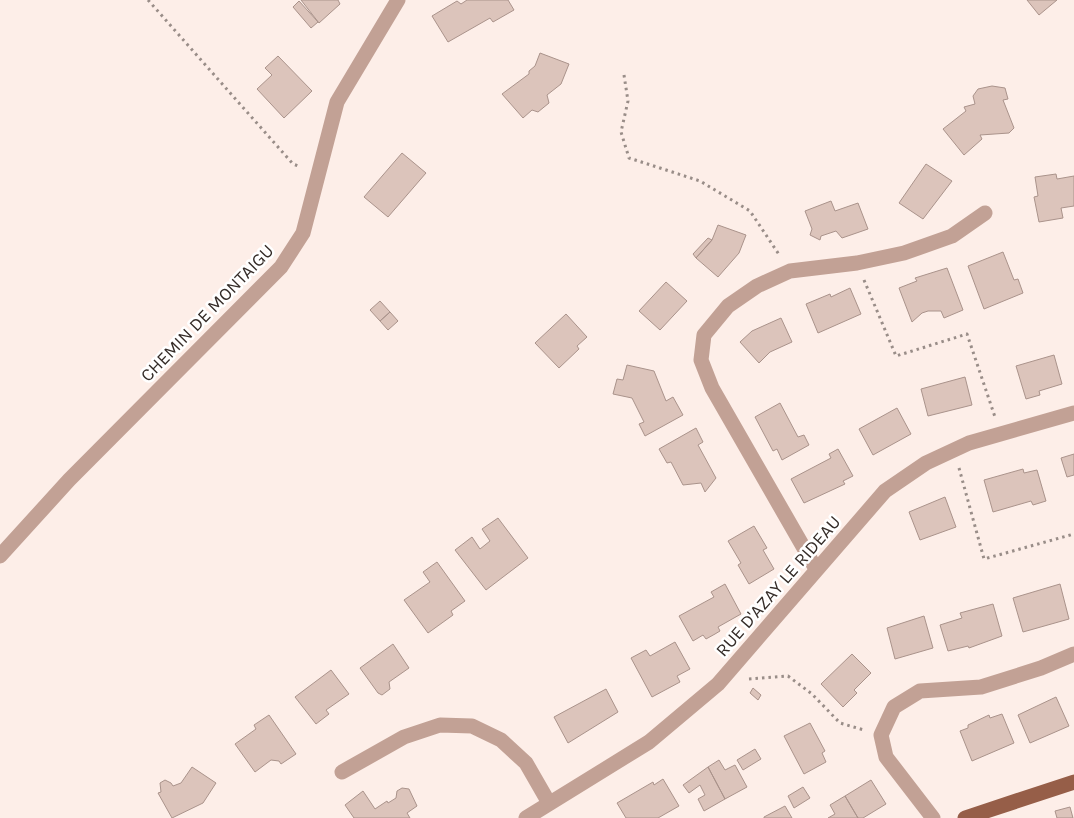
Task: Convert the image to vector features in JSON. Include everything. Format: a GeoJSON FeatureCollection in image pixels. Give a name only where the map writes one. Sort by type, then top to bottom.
{"type":"FeatureCollection","features":[{"type":"Feature","properties":{"kind":"main road"},"geometry":{"type":"LineString","coordinates":[[965,818],[1074,782]]}},
{"type":"Feature","properties":{"kind":"street","name":"CHEMIN DE MONTAIGU"},"geometry":{"type":"LineString","coordinates":[[0,556],[69,480],[281,267],[303,233],[337,102],[398,0]]}},
{"type":"Feature","properties":{"kind":"street"},"geometry":{"type":"LineString","coordinates":[[816,569],[712,388],[701,360],[704,335],[728,306],[757,286],[790,271],[857,263],[904,253],[952,236],[985,214]]}},
{"type":"Feature","properties":{"kind":"street","name":"RUE D'AZAY LE RIDEAU"},"geometry":{"type":"LineString","coordinates":[[526,818],[649,742],[718,684],[885,491],[926,463],[954,451],[1001,434],[1074,413]]}},
{"type":"Feature","properties":{"kind":"street"},"geometry":{"type":"LineString","coordinates":[[932,818],[886,757],[881,735],[894,707],[920,691],[981,687],[1041,668],[1074,654]]}},
{"type":"Feature","properties":{"kind":"street"},"geometry":{"type":"LineString","coordinates":[[342,772],[404,737],[440,725],[472,726],[501,740],[526,763],[549,803]]}},
{"type":"Feature","properties":{"kind":"path"},"geometry":{"type":"LineString","coordinates":[[148,0],[293,164],[319,172]]}},
{"type":"Feature","properties":{"kind":"path"},"geometry":{"type":"LineString","coordinates":[[624,75],[628,101],[621,132],[629,158],[700,181],[750,211],[790,271]]}},
{"type":"Feature","properties":{"kind":"path"},"geometry":{"type":"LineString","coordinates":[[857,263],[896,356],[967,334],[1001,434]]}},
{"type":"Feature","properties":{"kind":"path"},"geometry":{"type":"LineString","coordinates":[[954,451],[984,559],[1074,534]]}},
{"type":"Feature","properties":{"kind":"path"},"geometry":{"type":"LineString","coordinates":[[727,673],[750,679],[788,676],[812,694],[840,723],[881,735]]}},
{"type":"Feature","properties":{"kind":"building"},"geometry":{"type":"Polygon","coordinates":[[[301,0],[338,0],[340,4],[319,23],[301,0]]]}},
{"type":"Feature","properties":{"kind":"building"},"geometry":{"type":"Polygon","coordinates":[[[467,0],[508,0],[514,10],[493,22],[490,18],[448,42],[432,16],[457,1],[461,4],[467,0]]]}},
{"type":"Feature","properties":{"kind":"building"},"geometry":{"type":"Polygon","coordinates":[[[1027,0],[1057,0],[1039,15],[1027,0]]]}},
{"type":"Feature","properties":{"kind":"building"},"geometry":{"type":"Polygon","coordinates":[[[299,1],[318,22],[311,28],[293,7],[299,1]]]}},
{"type":"Feature","properties":{"kind":"building"},"geometry":{"type":"Polygon","coordinates":[[[540,53],[569,64],[561,84],[547,95],[549,103],[538,112],[532,110],[523,118],[502,94],[529,74],[529,71],[535,66],[540,53]]]}},
{"type":"Feature","properties":{"kind":"building"},"geometry":{"type":"Polygon","coordinates":[[[278,56],[312,91],[284,118],[257,89],[272,75],[265,68],[278,56]]]}},
{"type":"Feature","properties":{"kind":"building"},"geometry":{"type":"Polygon","coordinates":[[[992,86],[1005,88],[1008,99],[1003,100],[1014,128],[1009,133],[980,135],[982,139],[964,155],[943,129],[966,111],[964,107],[975,104],[973,96],[978,89],[992,86]]]}},
{"type":"Feature","properties":{"kind":"building"},"geometry":{"type":"Polygon","coordinates":[[[402,153],[426,173],[388,217],[364,197],[402,153]]]}},
{"type":"Feature","properties":{"kind":"building"},"geometry":{"type":"Polygon","coordinates":[[[926,164],[952,181],[923,219],[899,203],[926,164]]]}},
{"type":"Feature","properties":{"kind":"building"},"geometry":{"type":"Polygon","coordinates":[[[1056,174],[1057,179],[1074,176],[1074,206],[1061,208],[1063,218],[1039,222],[1034,197],[1038,196],[1035,177],[1056,174]]]}},
{"type":"Feature","properties":{"kind":"building"},"geometry":{"type":"Polygon","coordinates":[[[831,201],[835,211],[858,203],[868,229],[842,238],[836,231],[821,236],[820,240],[810,235],[812,229],[805,211],[831,201]]]}},
{"type":"Feature","properties":{"kind":"building"},"geometry":{"type":"Polygon","coordinates":[[[718,225],[746,235],[739,253],[718,277],[696,258],[712,240],[718,225]]]}},
{"type":"Feature","properties":{"kind":"building"},"geometry":{"type":"Polygon","coordinates":[[[708,238],[712,240],[696,258],[693,254],[708,238]]]}},
{"type":"Feature","properties":{"kind":"building"},"geometry":{"type":"Polygon","coordinates":[[[1003,252],[1014,280],[1018,279],[1023,293],[984,309],[968,266],[1003,252]]]}},
{"type":"Feature","properties":{"kind":"building"},"geometry":{"type":"Polygon","coordinates":[[[947,268],[963,310],[944,318],[941,311],[928,311],[922,313],[912,322],[899,288],[917,281],[915,278],[947,268]]]}},
{"type":"Feature","properties":{"kind":"building"},"geometry":{"type":"Polygon","coordinates":[[[666,282],[687,301],[660,330],[639,311],[666,282]]]}},
{"type":"Feature","properties":{"kind":"building"},"geometry":{"type":"Polygon","coordinates":[[[850,288],[861,314],[818,333],[806,304],[830,294],[831,297],[850,288]]]}},
{"type":"Feature","properties":{"kind":"building"},"geometry":{"type":"Polygon","coordinates":[[[380,301],[390,312],[380,321],[370,310],[380,301]]]}},
{"type":"Feature","properties":{"kind":"building"},"geometry":{"type":"Polygon","coordinates":[[[390,312],[398,321],[388,330],[380,321],[390,312]]]}},
{"type":"Feature","properties":{"kind":"building"},"geometry":{"type":"Polygon","coordinates":[[[566,314],[587,337],[577,346],[579,349],[559,368],[535,343],[566,314]]]}},
{"type":"Feature","properties":{"kind":"building"},"geometry":{"type":"Polygon","coordinates":[[[781,318],[792,342],[770,352],[759,363],[740,342],[752,331],[781,318]]]}},
{"type":"Feature","properties":{"kind":"building"},"geometry":{"type":"Polygon","coordinates":[[[1054,355],[1062,384],[1039,391],[1040,395],[1026,399],[1016,366],[1054,355]]]}},
{"type":"Feature","properties":{"kind":"building"},"geometry":{"type":"Polygon","coordinates":[[[627,365],[654,371],[666,401],[673,397],[683,415],[645,436],[639,424],[644,422],[632,398],[613,394],[617,379],[623,380],[627,365]]]}},
{"type":"Feature","properties":{"kind":"building"},"geometry":{"type":"Polygon","coordinates":[[[965,377],[972,405],[928,416],[921,389],[965,377]]]}},
{"type":"Feature","properties":{"kind":"building"},"geometry":{"type":"Polygon","coordinates":[[[780,403],[798,437],[804,435],[809,445],[782,460],[777,449],[773,451],[755,417],[780,403]]]}},
{"type":"Feature","properties":{"kind":"building"},"geometry":{"type":"Polygon","coordinates":[[[897,408],[911,434],[873,455],[859,429],[897,408]]]}},
{"type":"Feature","properties":{"kind":"building"},"geometry":{"type":"Polygon","coordinates":[[[696,428],[703,442],[698,445],[716,478],[705,492],[701,483],[683,485],[671,462],[667,463],[659,449],[696,428]]]}},
{"type":"Feature","properties":{"kind":"building"},"geometry":{"type":"Polygon","coordinates":[[[838,449],[853,476],[843,481],[845,484],[804,503],[791,479],[831,458],[829,454],[838,449]]]}},
{"type":"Feature","properties":{"kind":"building"},"geometry":{"type":"Polygon","coordinates":[[[1074,454],[1074,475],[1067,477],[1061,458],[1074,454]]]}},
{"type":"Feature","properties":{"kind":"building"},"geometry":{"type":"Polygon","coordinates":[[[1023,469],[1024,473],[1037,470],[1046,501],[1033,505],[1031,501],[993,512],[984,480],[1023,469]]]}},
{"type":"Feature","properties":{"kind":"building"},"geometry":{"type":"Polygon","coordinates":[[[945,497],[956,527],[920,540],[909,512],[945,497]]]}},
{"type":"Feature","properties":{"kind":"building"},"geometry":{"type":"Polygon","coordinates":[[[498,518],[528,558],[486,590],[455,550],[472,537],[480,549],[490,541],[482,529],[498,518]]]}},
{"type":"Feature","properties":{"kind":"building"},"geometry":{"type":"Polygon","coordinates":[[[754,526],[767,548],[763,550],[774,569],[749,584],[738,565],[741,563],[728,541],[754,526]]]}},
{"type":"Feature","properties":{"kind":"building"},"geometry":{"type":"Polygon","coordinates":[[[437,562],[465,601],[451,611],[453,615],[428,633],[404,600],[430,582],[423,572],[437,562]]]}},
{"type":"Feature","properties":{"kind":"building"},"geometry":{"type":"Polygon","coordinates":[[[725,584],[741,614],[718,627],[720,631],[715,634],[706,639],[703,635],[693,641],[679,616],[714,597],[711,592],[725,584]]]}},
{"type":"Feature","properties":{"kind":"building"},"geometry":{"type":"Polygon","coordinates":[[[1060,584],[1069,619],[1023,632],[1013,598],[1060,584]]]}},
{"type":"Feature","properties":{"kind":"building"},"geometry":{"type":"Polygon","coordinates":[[[993,604],[1002,636],[969,648],[968,646],[948,651],[940,625],[962,618],[960,613],[993,604]]]}},
{"type":"Feature","properties":{"kind":"building"},"geometry":{"type":"Polygon","coordinates":[[[924,616],[933,648],[895,659],[887,628],[924,616]]]}},
{"type":"Feature","properties":{"kind":"building"},"geometry":{"type":"Polygon","coordinates":[[[675,642],[690,669],[677,676],[680,682],[652,697],[631,658],[646,650],[650,656],[675,642]]]}},
{"type":"Feature","properties":{"kind":"building"},"geometry":{"type":"Polygon","coordinates":[[[393,644],[409,668],[389,682],[390,689],[382,695],[378,693],[360,668],[393,644]]]}},
{"type":"Feature","properties":{"kind":"building"},"geometry":{"type":"Polygon","coordinates":[[[852,654],[871,673],[854,690],[857,693],[843,707],[821,684],[852,654]]]}},
{"type":"Feature","properties":{"kind":"building"},"geometry":{"type":"Polygon","coordinates":[[[331,670],[349,694],[326,710],[329,714],[316,724],[295,697],[331,670]]]}},
{"type":"Feature","properties":{"kind":"building"},"geometry":{"type":"Polygon","coordinates":[[[753,688],[761,695],[758,700],[750,693],[753,688]]]}},
{"type":"Feature","properties":{"kind":"building"},"geometry":{"type":"Polygon","coordinates":[[[606,689],[618,712],[568,743],[554,717],[606,689]]]}},
{"type":"Feature","properties":{"kind":"building"},"geometry":{"type":"Polygon","coordinates":[[[1056,697],[1069,726],[1030,743],[1018,715],[1056,697]]]}},
{"type":"Feature","properties":{"kind":"building"},"geometry":{"type":"Polygon","coordinates":[[[1002,714],[1014,743],[972,761],[960,731],[989,715],[990,718],[1002,714]]]}},
{"type":"Feature","properties":{"kind":"building"},"geometry":{"type":"Polygon","coordinates":[[[269,715],[296,754],[281,764],[279,761],[271,760],[255,772],[235,744],[256,729],[254,725],[269,715]]]}},
{"type":"Feature","properties":{"kind":"building"},"geometry":{"type":"Polygon","coordinates":[[[810,723],[825,751],[822,753],[826,762],[804,774],[784,736],[810,723]]]}},
{"type":"Feature","properties":{"kind":"building"},"geometry":{"type":"Polygon","coordinates":[[[755,749],[761,759],[743,770],[737,760],[755,749]]]}},
{"type":"Feature","properties":{"kind":"building"},"geometry":{"type":"Polygon","coordinates":[[[719,760],[725,770],[735,765],[747,787],[725,799],[708,767],[719,760]]]}},
{"type":"Feature","properties":{"kind":"building"},"geometry":{"type":"Polygon","coordinates":[[[192,767],[216,783],[203,803],[172,818],[158,793],[161,792],[160,783],[165,780],[173,786],[181,783],[192,767]]]}},
{"type":"Feature","properties":{"kind":"building"},"geometry":{"type":"Polygon","coordinates":[[[708,767],[725,799],[704,811],[698,799],[705,795],[700,785],[689,793],[683,785],[708,767]]]}},
{"type":"Feature","properties":{"kind":"building"},"geometry":{"type":"Polygon","coordinates":[[[663,779],[679,806],[658,818],[626,818],[617,803],[653,782],[654,785],[663,779]]]}},
{"type":"Feature","properties":{"kind":"building"},"geometry":{"type":"Polygon","coordinates":[[[871,780],[886,804],[863,818],[858,818],[845,796],[871,780]]]}},
{"type":"Feature","properties":{"kind":"building"},"geometry":{"type":"Polygon","coordinates":[[[803,787],[810,798],[794,808],[788,796],[803,787]]]}},
{"type":"Feature","properties":{"kind":"building"},"geometry":{"type":"Polygon","coordinates":[[[402,788],[409,789],[417,806],[407,813],[410,818],[354,818],[345,805],[363,791],[375,809],[387,801],[388,803],[396,798],[397,791],[402,788]]]}},
{"type":"Feature","properties":{"kind":"building"},"geometry":{"type":"Polygon","coordinates":[[[845,796],[858,818],[828,818],[835,814],[830,805],[845,796]]]}},
{"type":"Feature","properties":{"kind":"building"},"geometry":{"type":"Polygon","coordinates":[[[785,806],[792,818],[764,818],[764,817],[785,806]]]}},
{"type":"Feature","properties":{"kind":"building"},"geometry":{"type":"Polygon","coordinates":[[[1070,807],[1073,818],[1057,818],[1055,811],[1070,807]]]}}]}
